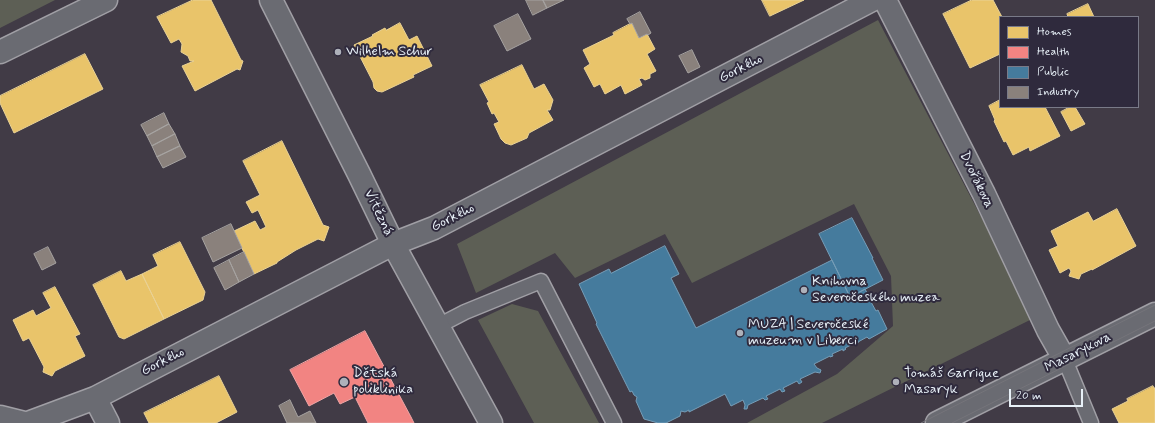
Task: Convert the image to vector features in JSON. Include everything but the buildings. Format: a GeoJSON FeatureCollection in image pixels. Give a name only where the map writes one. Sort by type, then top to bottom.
{"type":"FeatureCollection","features":[{"type":"Feature","properties":{"kind":"street"},"geometry":{"type":"LineString","coordinates":[[0,52],[106,0]]}},
{"type":"Feature","properties":{"kind":"street","name":"Vítězná"},"geometry":{"type":"LineString","coordinates":[[270,0],[393,244],[491,423]]}},
{"type":"Feature","properties":{"kind":"street","name":"Gorkého"},"geometry":{"type":"LineString","coordinates":[[28,423],[95,398],[393,244],[434,228],[872,0]]}},
{"type":"Feature","properties":{"kind":"street","name":"Dvořákova"},"geometry":{"type":"LineString","coordinates":[[885,0],[984,194],[1048,330],[1065,360]]}},
{"type":"Feature","properties":{"kind":"street","name":"Masarykova"},"geometry":{"type":"LineString","coordinates":[[937,423],[1155,314]]}},
{"type":"Feature","properties":{"kind":"street"},"geometry":{"type":"LineString","coordinates":[[95,398],[108,423]]}},
{"type":"Feature","properties":{"kind":"street"},"geometry":{"type":"LineString","coordinates":[[0,418],[24,423]]}},
{"type":"Feature","properties":{"kind":"lane"},"geometry":{"type":"LineString","coordinates":[[438,326],[465,312],[542,281],[614,423]]}},
{"type":"Feature","properties":{"kind":"lane"},"geometry":{"type":"LineString","coordinates":[[1065,360],[1091,423]]}},
{"type":"Feature","properties":{"kind":"shaded area"},"geometry":{"type":"Polygon","coordinates":[[[0,0],[55,0],[0,28],[0,0]]]}},
{"type":"Feature","properties":{"kind":"shaded area"},"geometry":{"type":"Polygon","coordinates":[[[878,20],[1034,318],[822,423],[747,423],[837,374],[893,326],[891,276],[854,204],[692,283],[665,234],[575,278],[555,253],[476,293],[457,244],[878,20]]]}},
{"type":"Feature","properties":{"kind":"shaded area"},"geometry":{"type":"Polygon","coordinates":[[[512,304],[538,311],[599,423],[534,423],[478,320],[512,304]]]}},
{"type":"Feature","properties":{"kind":"tram line"},"geometry":{"type":"LineString","coordinates":[[921,423],[1155,305]]}},
{"type":"Feature","properties":{"kind":"tram line"},"geometry":{"type":"LineString","coordinates":[[952,423],[1155,321]]}},
{"type":"Feature","properties":{"kind":"place","name":"Wilhelm Schur"},"geometry":{"type":"Point","coordinates":[338,52]}},
{"type":"Feature","properties":{"kind":"place","name":"Knihovna Severočeského muzea"},"geometry":{"type":"Point","coordinates":[804,290]}},
{"type":"Feature","properties":{"kind":"place","name":"MUZA | Severočeské muzeum v Liberci"},"geometry":{"type":"Point","coordinates":[740,333]}},
{"type":"Feature","properties":{"kind":"place","name":"Dětská poliklinika"},"geometry":{"type":"Point","coordinates":[344,382]}},
{"type":"Feature","properties":{"kind":"place","name":"Tomáš Garrigue Masaryk"},"geometry":{"type":"Point","coordinates":[896,382]}}]}
